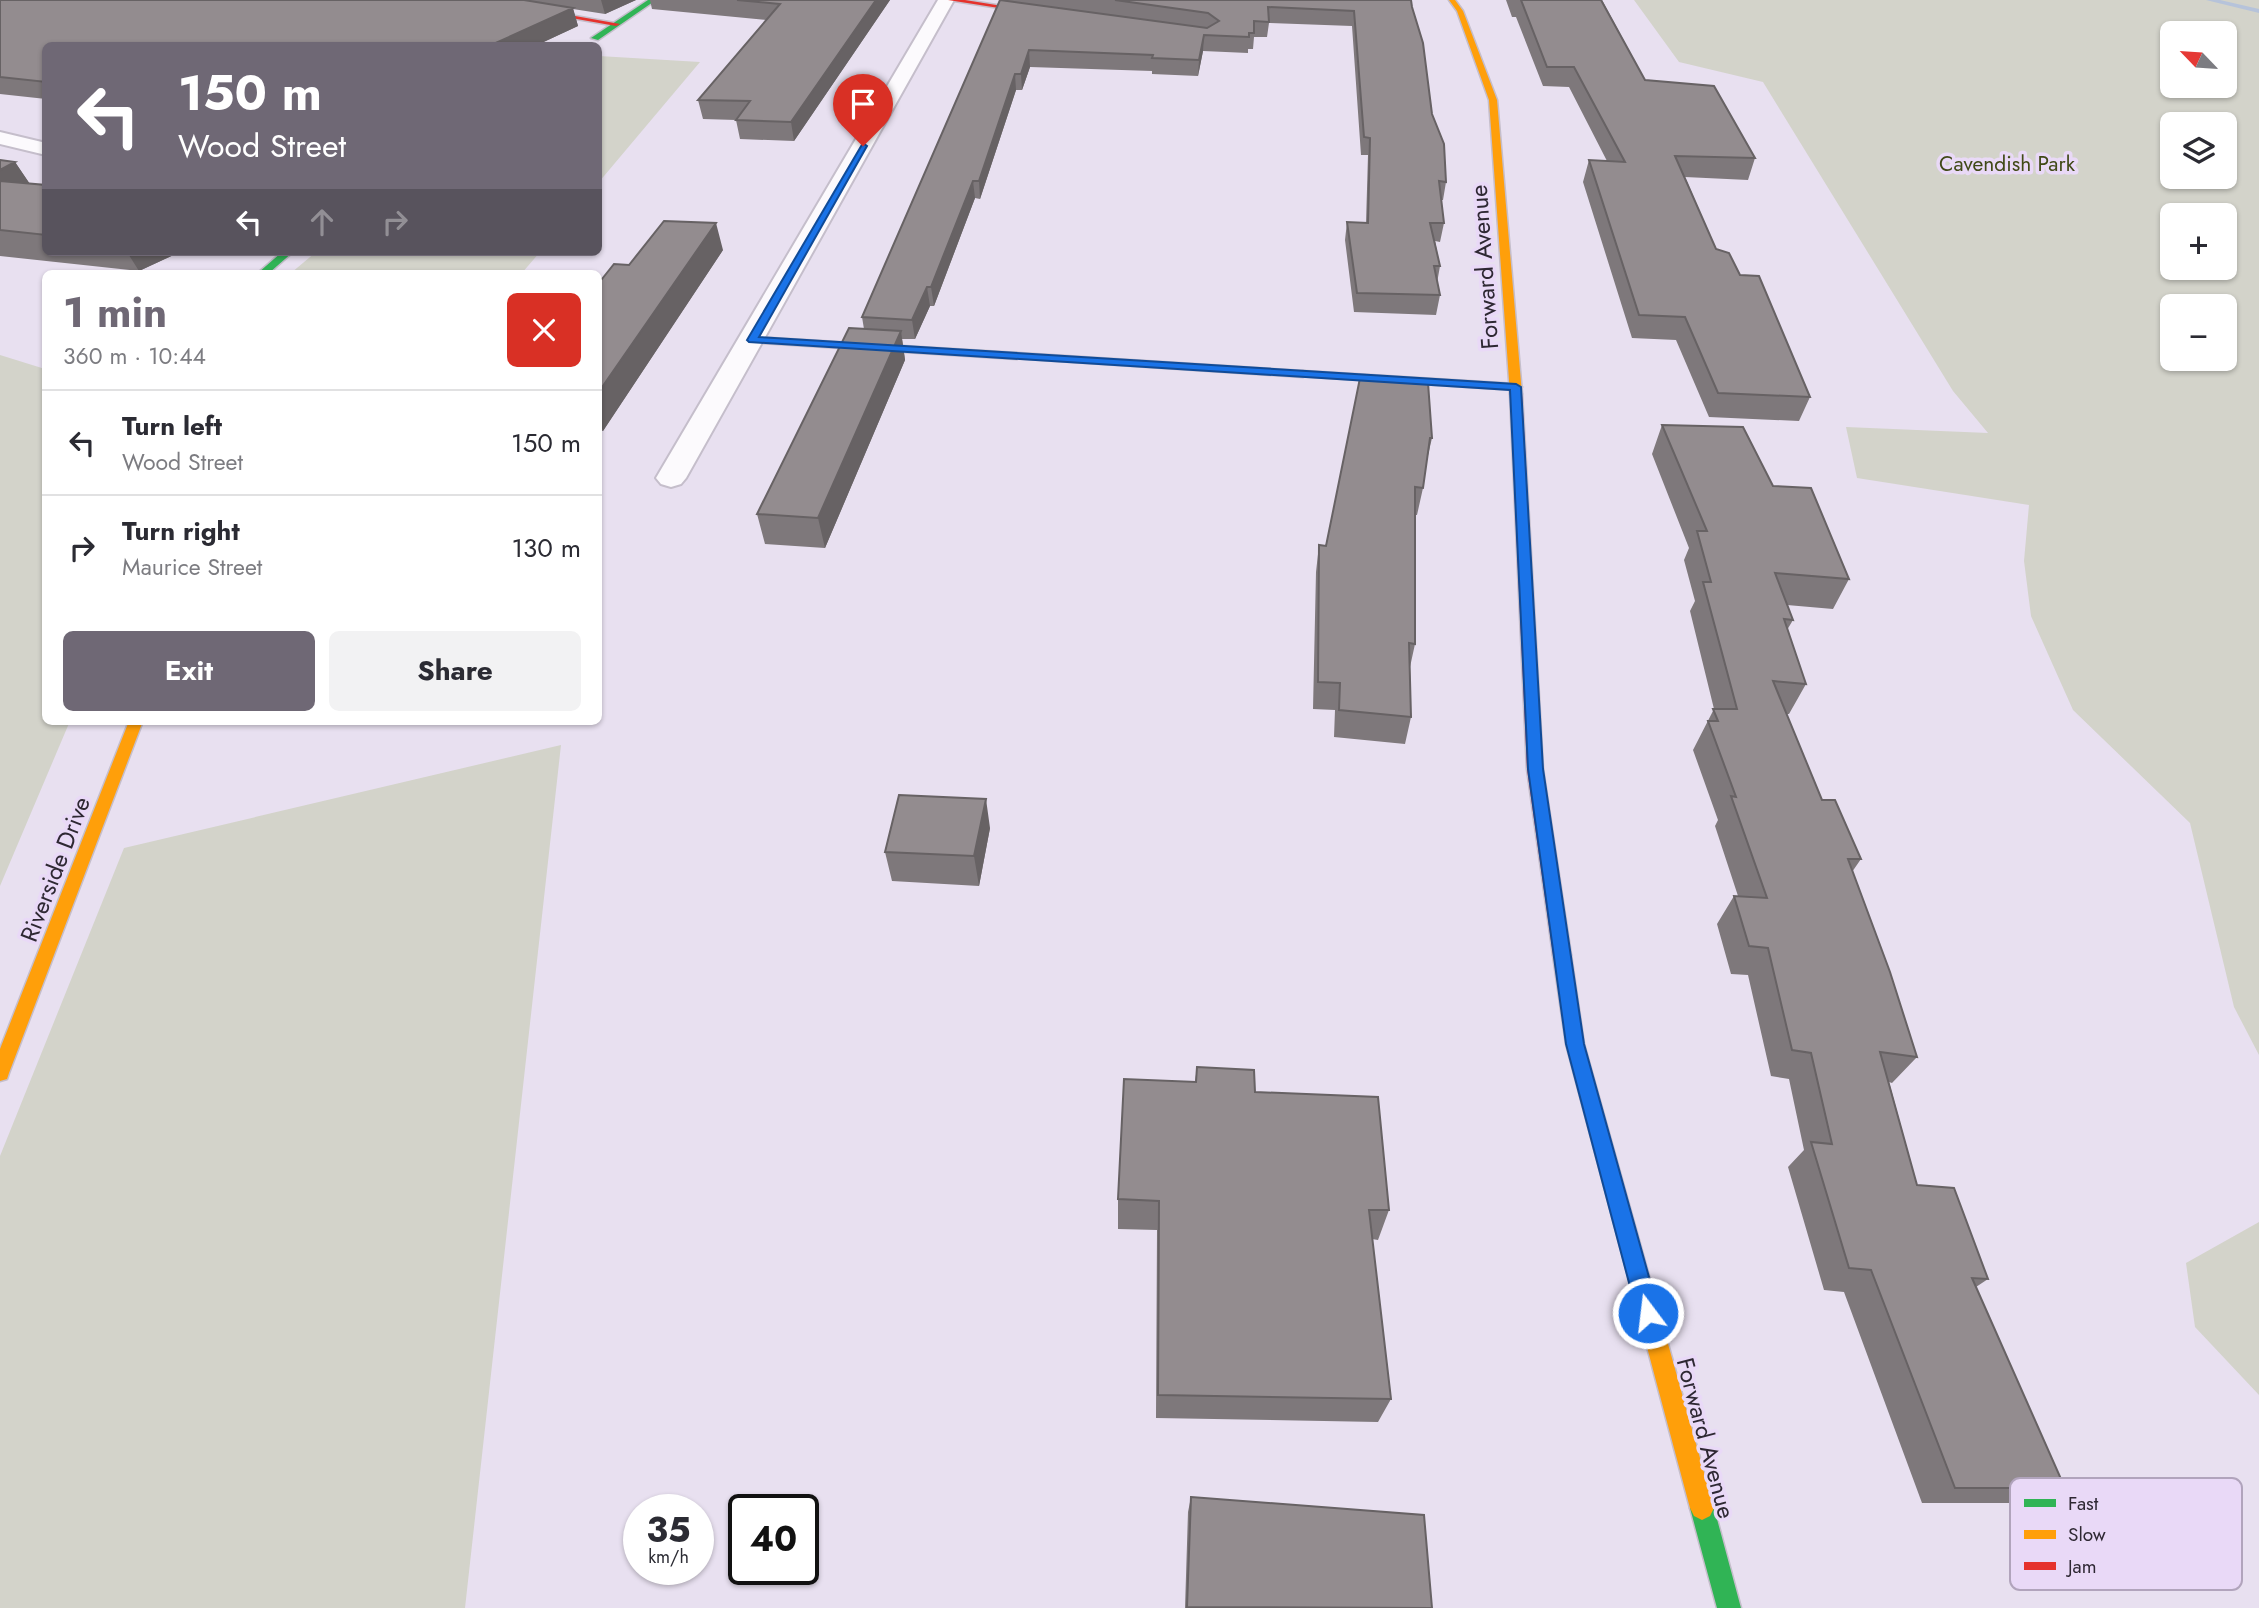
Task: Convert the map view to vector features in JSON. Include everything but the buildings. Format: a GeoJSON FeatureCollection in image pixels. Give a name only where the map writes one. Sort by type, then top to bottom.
{"type":"FeatureCollection","features":[{"type":"Feature","properties":{"kind":"street"},"geometry":{"type":"LineString","coordinates":[[473,0],[616,24]]}},
{"type":"Feature","properties":{"kind":"street"},"geometry":{"type":"LineString","coordinates":[[591,42],[653,0]]}},
{"type":"Feature","properties":{"kind":"street"},"geometry":{"type":"LineString","coordinates":[[671,478],[948,0],[1072,17]]}},
{"type":"Feature","properties":{"kind":"street","name":"Forward Avenue"},"geometry":{"type":"LineString","coordinates":[[1452,0],[1460,11],[1493,100],[1516,387],[1535,769],[1575,1044],[1729,1608]]}},
{"type":"Feature","properties":{"kind":"street"},"geometry":{"type":"LineString","coordinates":[[0,138],[42,148]]}},
{"type":"Feature","properties":{"kind":"street"},"geometry":{"type":"LineString","coordinates":[[267,270],[283,256]]}},
{"type":"Feature","properties":{"kind":"street"},"geometry":{"type":"LineString","coordinates":[[752,340],[1516,387]]}},
{"type":"Feature","properties":{"kind":"street","name":"Riverside Drive"},"geometry":{"type":"LineString","coordinates":[[0,1073],[134,725]]}},
{"type":"Feature","properties":{"kind":"green space","name":"Cavendish Park"},"geometry":{"type":"Polygon","coordinates":[[[1634,0],[2259,0],[2259,1055],[2234,1007],[2190,823],[2073,710],[2031,616],[2024,561],[2029,505],[1857,478],[1846,427],[1988,433],[1953,391],[1763,82],[1679,62],[1634,0]]]}},
{"type":"Feature","properties":{"kind":"green space"},"geometry":{"type":"Polygon","coordinates":[[[602,56],[700,62],[602,178],[602,56]]]}},
{"type":"Feature","properties":{"kind":"green space"},"geometry":{"type":"Polygon","coordinates":[[[311,256],[537,256],[525,270],[295,270],[311,256]]]}},
{"type":"Feature","properties":{"kind":"green space"},"geometry":{"type":"Polygon","coordinates":[[[0,355],[42,368],[42,725],[68,725],[0,886],[0,355]]]}},
{"type":"Feature","properties":{"kind":"green space"},"geometry":{"type":"Polygon","coordinates":[[[561,745],[465,1608],[0,1608],[0,1156],[124,848],[561,745]]]}},
{"type":"Feature","properties":{"kind":"green space"},"geometry":{"type":"Polygon","coordinates":[[[2259,1222],[2259,1395],[2195,1327],[2186,1263],[2259,1222]]]}},
{"type":"Feature","properties":{"kind":"waterway"},"geometry":{"type":"LineString","coordinates":[[2210,0],[2259,11]]}},
{"type":"Feature","properties":{"kind":"traffic: fast"},"geometry":{"type":"LineString","coordinates":[[595,38],[653,0]]}},
{"type":"Feature","properties":{"kind":"traffic: fast"},"geometry":{"type":"LineString","coordinates":[[267,270],[283,256]]}},
{"type":"Feature","properties":{"kind":"traffic: fast"},"geometry":{"type":"LineString","coordinates":[[1303,374],[1516,387]]}},
{"type":"Feature","properties":{"kind":"traffic: fast"},"geometry":{"type":"LineString","coordinates":[[1702,1508],[1729,1608]]}},
{"type":"Feature","properties":{"kind":"traffic: slow"},"geometry":{"type":"LineString","coordinates":[[1452,0],[1460,11],[1493,100],[1516,394]]}},
{"type":"Feature","properties":{"kind":"traffic: slow"},"geometry":{"type":"LineString","coordinates":[[1017,356],[1303,374]]}},
{"type":"Feature","properties":{"kind":"traffic: slow"},"geometry":{"type":"LineString","coordinates":[[0,1073],[134,725]]}},
{"type":"Feature","properties":{"kind":"traffic: slow"},"geometry":{"type":"LineString","coordinates":[[1562,955],[1575,1044],[1702,1508]]}},
{"type":"Feature","properties":{"kind":"traffic: jam"},"geometry":{"type":"LineString","coordinates":[[473,0],[616,24]]}},
{"type":"Feature","properties":{"kind":"traffic: jam"},"geometry":{"type":"LineString","coordinates":[[951,0],[1049,14]]}},
{"type":"Feature","properties":{"kind":"traffic: jam"},"geometry":{"type":"LineString","coordinates":[[752,340],[1017,356]]}},
{"type":"Feature","properties":{"kind":"traffic: jam"},"geometry":{"type":"LineString","coordinates":[[1516,394],[1535,769],[1562,955]]}},
{"type":"Feature","properties":{"kind":"route"},"geometry":{"type":"LineString","coordinates":[[863,146],[752,340],[1516,387],[1535,769],[1575,1044],[1648,1313]]}}]}
